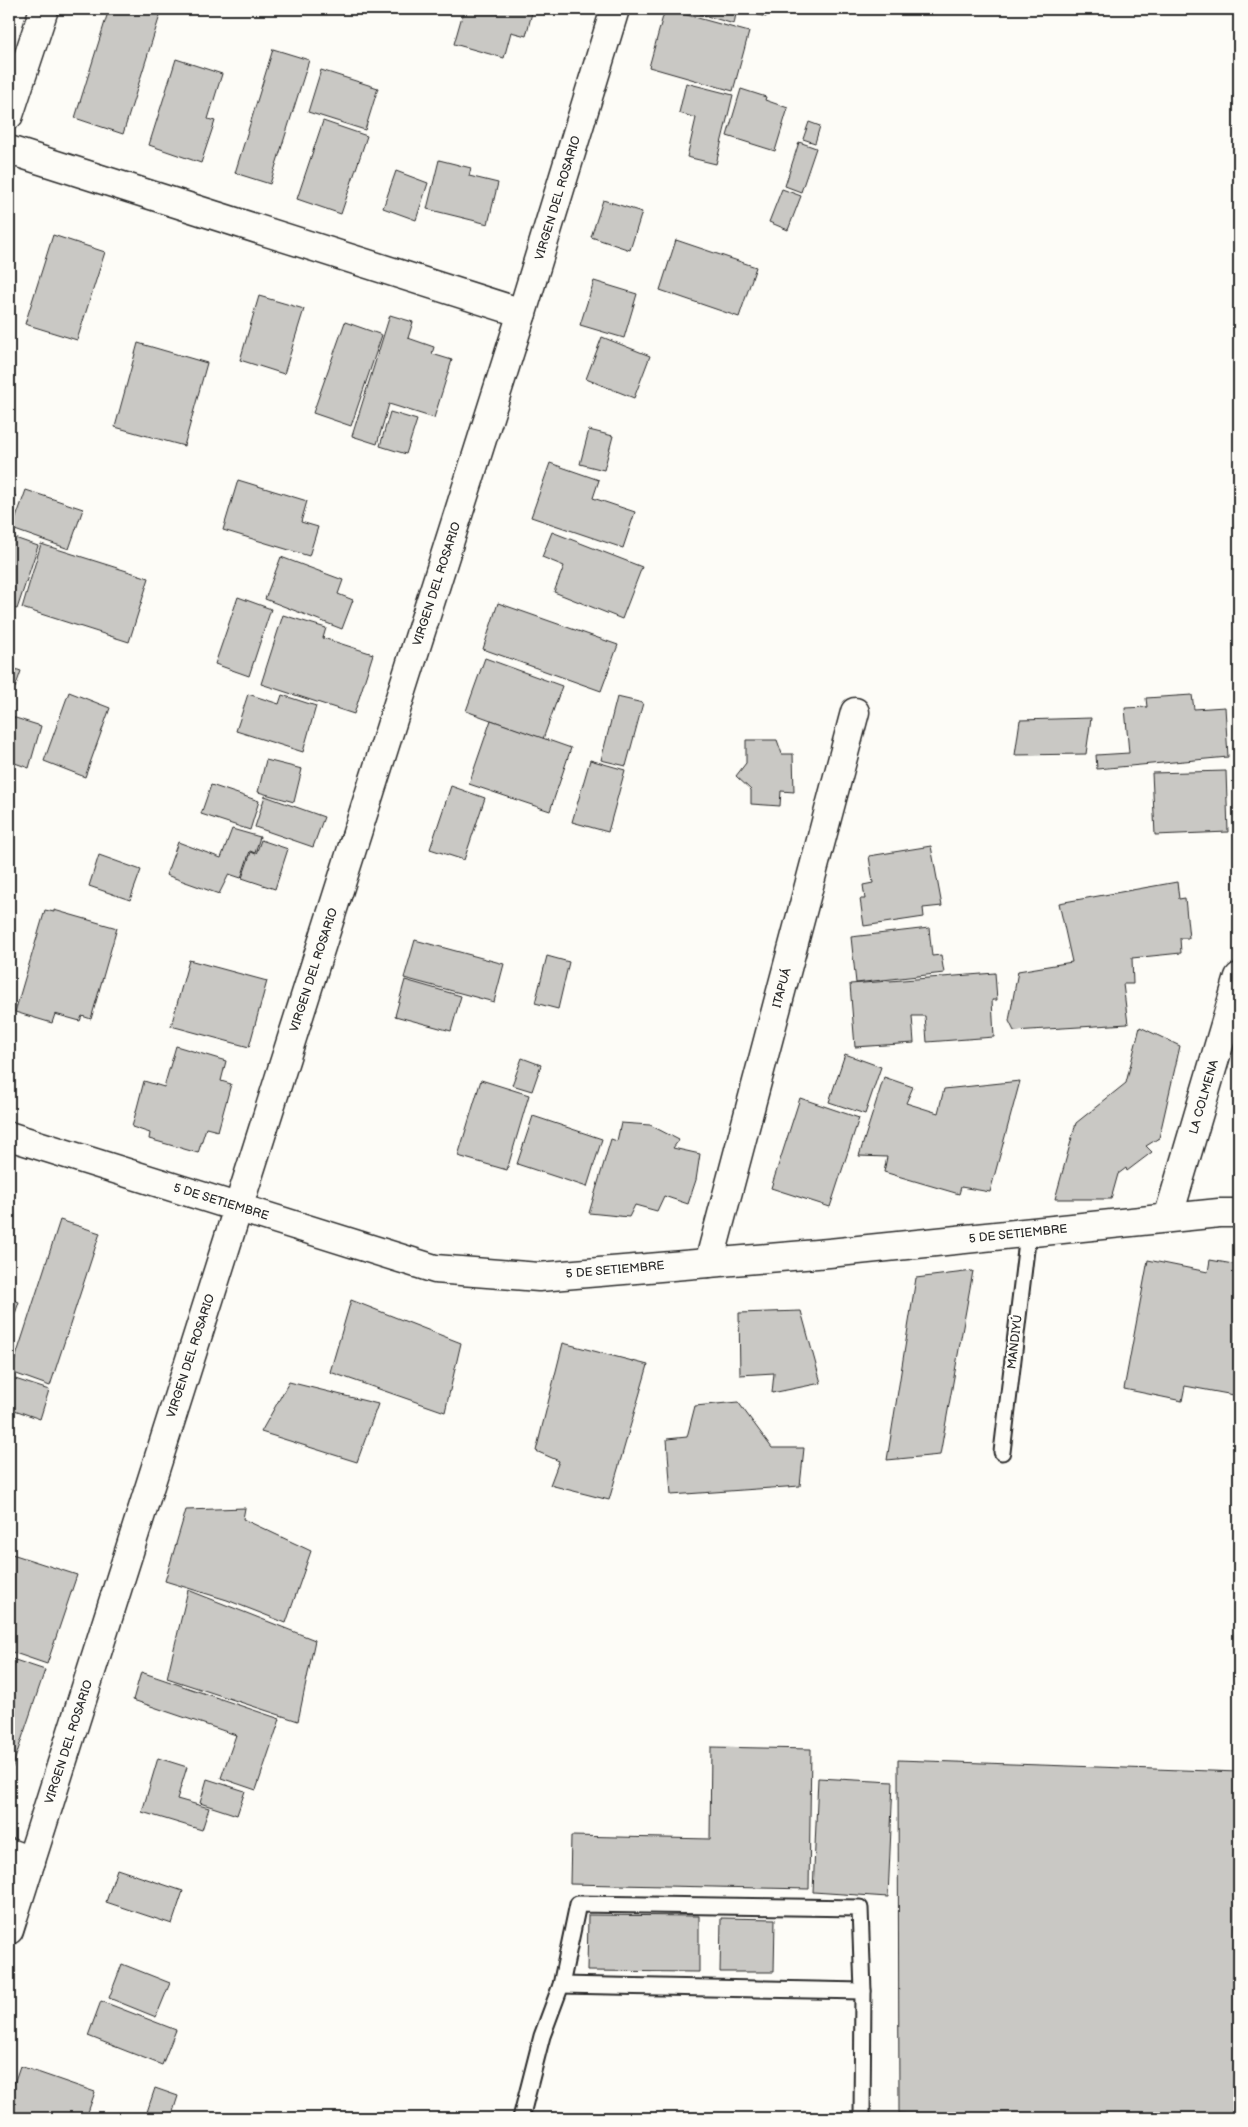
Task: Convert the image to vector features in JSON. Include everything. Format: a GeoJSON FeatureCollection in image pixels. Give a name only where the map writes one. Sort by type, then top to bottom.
{"type":"FeatureCollection","features":[{"type":"Feature","properties":{"kind":"street"},"geometry":{"type":"LineString","coordinates":[[9,114],[44,9]]}},
{"type":"Feature","properties":{"kind":"street","name":"VIRGEN DEL ROSARIO"},"geometry":{"type":"LineString","coordinates":[[9,1930],[20,1857],[238,1208],[522,314],[615,9]]}},
{"type":"Feature","properties":{"kind":"street"},"geometry":{"type":"LineString","coordinates":[[9,150],[522,314]]}},
{"type":"Feature","properties":{"kind":"street","name":"ITAPUÁ"},"geometry":{"type":"LineString","coordinates":[[709,1263],[855,712]]}},
{"type":"Feature","properties":{"kind":"street","name":"LA COLMENA"},"geometry":{"type":"LineString","coordinates":[[1168,1218],[1239,977]]}},
{"type":"Feature","properties":{"kind":"street","name":"5 DE SETIEMBRE"},"geometry":{"type":"LineString","coordinates":[[9,1136],[436,1269],[539,1277],[839,1252],[1219,1212],[1239,1213]]}},
{"type":"Feature","properties":{"kind":"lane","name":"MANDIYÚ"},"geometry":{"type":"LineString","coordinates":[[1002,1452],[1028,1233]]}},
{"type":"Feature","properties":{"kind":"lane"},"geometry":{"type":"LineString","coordinates":[[521,2118],[542,2036],[561,1985],[578,1904],[860,1908],[862,2118]]}},
{"type":"Feature","properties":{"kind":"lane"},"geometry":{"type":"LineString","coordinates":[[561,1985],[862,1991]]}},
{"type":"Feature","properties":{"kind":"building"},"geometry":{"type":"Polygon","coordinates":[[[109,9],[162,9],[123,134],[75,118],[109,9]]]}},
{"type":"Feature","properties":{"kind":"building"},"geometry":{"type":"Polygon","coordinates":[[[464,9],[533,9],[526,36],[511,32],[504,58],[454,44],[464,9]]]}},
{"type":"Feature","properties":{"kind":"building"},"geometry":{"type":"Polygon","coordinates":[[[665,9],[749,32],[733,91],[649,67],[665,9]]]}},
{"type":"Feature","properties":{"kind":"building"},"geometry":{"type":"Polygon","coordinates":[[[702,9],[737,9],[734,24],[700,14],[702,9]]]}},
{"type":"Feature","properties":{"kind":"building"},"geometry":{"type":"Polygon","coordinates":[[[738,9],[769,9],[766,17],[738,9]]]}},
{"type":"Feature","properties":{"kind":"building"},"geometry":{"type":"Polygon","coordinates":[[[273,49],[309,60],[270,184],[235,173],[273,49]]]}},
{"type":"Feature","properties":{"kind":"building"},"geometry":{"type":"Polygon","coordinates":[[[176,59],[222,74],[208,119],[215,121],[201,163],[149,145],[176,59]]]}},
{"type":"Feature","properties":{"kind":"building"},"geometry":{"type":"Polygon","coordinates":[[[321,70],[378,88],[365,130],[308,112],[321,70]]]}},
{"type":"Feature","properties":{"kind":"building"},"geometry":{"type":"Polygon","coordinates":[[[686,83],[733,95],[716,164],[687,157],[696,118],[679,113],[686,83]]]}},
{"type":"Feature","properties":{"kind":"building"},"geometry":{"type":"Polygon","coordinates":[[[741,89],[766,97],[765,100],[788,108],[775,151],[727,136],[741,89]]]}},
{"type":"Feature","properties":{"kind":"building"},"geometry":{"type":"Polygon","coordinates":[[[323,121],[367,136],[341,214],[297,199],[323,121]]]}},
{"type":"Feature","properties":{"kind":"building"},"geometry":{"type":"Polygon","coordinates":[[[809,122],[820,126],[815,143],[803,139],[809,122]]]}},
{"type":"Feature","properties":{"kind":"building"},"geometry":{"type":"Polygon","coordinates":[[[799,142],[816,148],[801,192],[785,186],[799,142]]]}},
{"type":"Feature","properties":{"kind":"building"},"geometry":{"type":"Polygon","coordinates":[[[439,160],[471,168],[469,176],[498,183],[488,224],[427,209],[439,160]]]}},
{"type":"Feature","properties":{"kind":"building"},"geometry":{"type":"Polygon","coordinates":[[[396,171],[428,183],[416,220],[383,208],[396,171]]]}},
{"type":"Feature","properties":{"kind":"building"},"geometry":{"type":"Polygon","coordinates":[[[782,189],[801,196],[788,230],[769,222],[782,189]]]}},
{"type":"Feature","properties":{"kind":"building"},"geometry":{"type":"Polygon","coordinates":[[[603,200],[642,212],[630,250],[591,237],[603,200]]]}},
{"type":"Feature","properties":{"kind":"building"},"geometry":{"type":"Polygon","coordinates":[[[53,235],[105,252],[77,340],[25,324],[53,235]]]}},
{"type":"Feature","properties":{"kind":"building"},"geometry":{"type":"Polygon","coordinates":[[[676,240],[756,267],[739,317],[660,290],[676,240]]]}},
{"type":"Feature","properties":{"kind":"building"},"geometry":{"type":"Polygon","coordinates":[[[594,281],[637,294],[624,338],[580,325],[594,281]]]}},
{"type":"Feature","properties":{"kind":"building"},"geometry":{"type":"Polygon","coordinates":[[[259,296],[304,309],[284,374],[240,360],[259,296]]]}},
{"type":"Feature","properties":{"kind":"building"},"geometry":{"type":"Polygon","coordinates":[[[390,315],[413,322],[408,338],[434,347],[432,354],[452,360],[434,418],[389,404],[377,444],[352,436],[390,315]]]}},
{"type":"Feature","properties":{"kind":"building"},"geometry":{"type":"Polygon","coordinates":[[[345,322],[382,335],[351,426],[313,413],[345,322]]]}},
{"type":"Feature","properties":{"kind":"building"},"geometry":{"type":"Polygon","coordinates":[[[602,337],[650,356],[634,398],[586,379],[602,337]]]}},
{"type":"Feature","properties":{"kind":"building"},"geometry":{"type":"Polygon","coordinates":[[[138,343],[207,363],[184,446],[115,427],[138,343]]]}},
{"type":"Feature","properties":{"kind":"building"},"geometry":{"type":"Polygon","coordinates":[[[390,412],[417,420],[406,454],[380,446],[390,412]]]}},
{"type":"Feature","properties":{"kind":"building"},"geometry":{"type":"Polygon","coordinates":[[[589,430],[613,436],[604,470],[580,464],[589,430]]]}},
{"type":"Feature","properties":{"kind":"building"},"geometry":{"type":"Polygon","coordinates":[[[550,463],[599,480],[593,498],[635,512],[623,548],[531,517],[550,463]]]}},
{"type":"Feature","properties":{"kind":"building"},"geometry":{"type":"Polygon","coordinates":[[[238,480],[307,501],[301,522],[318,527],[309,556],[223,530],[238,480]]]}},
{"type":"Feature","properties":{"kind":"building"},"geometry":{"type":"Polygon","coordinates":[[[26,490],[83,509],[69,549],[12,529],[26,490]]]}},
{"type":"Feature","properties":{"kind":"building"},"geometry":{"type":"Polygon","coordinates":[[[9,494],[16,496],[9,518],[9,494]]]}},
{"type":"Feature","properties":{"kind":"building"},"geometry":{"type":"Polygon","coordinates":[[[552,532],[642,567],[622,619],[554,592],[564,566],[542,557],[552,532]]]}},
{"type":"Feature","properties":{"kind":"building"},"geometry":{"type":"Polygon","coordinates":[[[9,536],[38,546],[17,609],[9,607],[9,536]]]}},
{"type":"Feature","properties":{"kind":"building"},"geometry":{"type":"Polygon","coordinates":[[[41,544],[149,578],[129,642],[22,608],[41,544]]]}},
{"type":"Feature","properties":{"kind":"building"},"geometry":{"type":"Polygon","coordinates":[[[281,557],[343,580],[338,594],[353,600],[342,629],[265,599],[281,557]]]}},
{"type":"Feature","properties":{"kind":"building"},"geometry":{"type":"Polygon","coordinates":[[[238,597],[271,609],[249,676],[215,664],[238,597]]]}},
{"type":"Feature","properties":{"kind":"building"},"geometry":{"type":"Polygon","coordinates":[[[498,603],[618,645],[601,691],[483,649],[498,603]]]}},
{"type":"Feature","properties":{"kind":"building"},"geometry":{"type":"Polygon","coordinates":[[[283,615],[326,628],[323,638],[373,654],[354,714],[261,684],[283,615]]]}},
{"type":"Feature","properties":{"kind":"building"},"geometry":{"type":"Polygon","coordinates":[[[485,658],[562,686],[543,739],[466,711],[485,658]]]}},
{"type":"Feature","properties":{"kind":"building"},"geometry":{"type":"Polygon","coordinates":[[[9,667],[21,671],[15,688],[9,686],[9,667]]]}},
{"type":"Feature","properties":{"kind":"building"},"geometry":{"type":"Polygon","coordinates":[[[69,692],[110,708],[85,777],[44,761],[69,692]]]}},
{"type":"Feature","properties":{"kind":"building"},"geometry":{"type":"Polygon","coordinates":[[[248,694],[279,704],[282,695],[316,706],[303,752],[236,731],[248,694]]]}},
{"type":"Feature","properties":{"kind":"building"},"geometry":{"type":"Polygon","coordinates":[[[1192,695],[1194,709],[1225,707],[1228,757],[1097,769],[1096,755],[1129,753],[1125,708],[1147,707],[1146,698],[1192,695]]]}},
{"type":"Feature","properties":{"kind":"building"},"geometry":{"type":"Polygon","coordinates":[[[617,697],[643,703],[626,766],[601,760],[617,697]]]}},
{"type":"Feature","properties":{"kind":"building"},"geometry":{"type":"Polygon","coordinates":[[[9,716],[41,726],[29,768],[9,761],[9,716]]]}},
{"type":"Feature","properties":{"kind":"building"},"geometry":{"type":"Polygon","coordinates":[[[1091,718],[1086,754],[1015,755],[1020,720],[1091,718]]]}},
{"type":"Feature","properties":{"kind":"building"},"geometry":{"type":"Polygon","coordinates":[[[491,720],[571,748],[550,811],[469,784],[491,720]]]}},
{"type":"Feature","properties":{"kind":"building"},"geometry":{"type":"Polygon","coordinates":[[[746,740],[777,740],[782,754],[793,754],[794,792],[781,791],[780,806],[751,804],[751,790],[736,776],[746,763],[746,740]]]}},
{"type":"Feature","properties":{"kind":"building"},"geometry":{"type":"Polygon","coordinates":[[[266,760],[302,769],[294,802],[258,792],[266,760]]]}},
{"type":"Feature","properties":{"kind":"building"},"geometry":{"type":"Polygon","coordinates":[[[590,760],[625,770],[608,832],[572,822],[590,760]]]}},
{"type":"Feature","properties":{"kind":"building"},"geometry":{"type":"Polygon","coordinates":[[[1226,771],[1228,832],[1155,835],[1152,773],[1226,771]]]}},
{"type":"Feature","properties":{"kind":"building"},"geometry":{"type":"Polygon","coordinates":[[[211,785],[259,801],[250,830],[201,814],[211,785]]]}},
{"type":"Feature","properties":{"kind":"building"},"geometry":{"type":"Polygon","coordinates":[[[451,786],[485,798],[464,860],[430,849],[451,786]]]}},
{"type":"Feature","properties":{"kind":"building"},"geometry":{"type":"Polygon","coordinates":[[[265,796],[324,817],[313,847],[255,827],[265,796]]]}},
{"type":"Feature","properties":{"kind":"building"},"geometry":{"type":"Polygon","coordinates":[[[232,829],[260,837],[255,853],[250,851],[241,878],[229,874],[219,894],[166,875],[178,842],[221,858],[232,829]]]}},
{"type":"Feature","properties":{"kind":"building"},"geometry":{"type":"Polygon","coordinates":[[[261,840],[288,849],[275,889],[242,878],[251,852],[256,854],[261,840]]]}},
{"type":"Feature","properties":{"kind":"building"},"geometry":{"type":"Polygon","coordinates":[[[931,846],[942,906],[923,908],[924,917],[864,926],[860,899],[865,899],[863,885],[873,883],[869,856],[931,846]]]}},
{"type":"Feature","properties":{"kind":"building"},"geometry":{"type":"Polygon","coordinates":[[[99,855],[141,870],[130,900],[89,886],[99,855]]]}},
{"type":"Feature","properties":{"kind":"building"},"geometry":{"type":"Polygon","coordinates":[[[1177,882],[1179,899],[1185,898],[1189,938],[1180,938],[1181,953],[1132,958],[1133,984],[1123,984],[1128,1024],[1014,1031],[1009,1021],[1018,971],[1072,962],[1059,903],[1177,882]]]}},
{"type":"Feature","properties":{"kind":"building"},"geometry":{"type":"Polygon","coordinates":[[[45,910],[54,912],[54,910],[117,928],[91,1019],[82,1016],[80,1021],[55,1014],[52,1023],[15,1012],[45,910]]]}},
{"type":"Feature","properties":{"kind":"building"},"geometry":{"type":"Polygon","coordinates":[[[929,928],[932,956],[941,955],[944,973],[856,983],[851,937],[929,928]]]}},
{"type":"Feature","properties":{"kind":"building"},"geometry":{"type":"Polygon","coordinates":[[[415,940],[504,964],[494,1002],[404,978],[415,940]]]}},
{"type":"Feature","properties":{"kind":"building"},"geometry":{"type":"Polygon","coordinates":[[[547,956],[569,962],[558,1009],[535,1003],[547,956]]]}},
{"type":"Feature","properties":{"kind":"building"},"geometry":{"type":"Polygon","coordinates":[[[189,960],[267,981],[249,1047],[171,1026],[189,960]]]}},
{"type":"Feature","properties":{"kind":"building"},"geometry":{"type":"Polygon","coordinates":[[[995,973],[997,1000],[992,1000],[994,1037],[927,1042],[925,1016],[912,1016],[914,1043],[855,1047],[850,984],[995,973]]]}},
{"type":"Feature","properties":{"kind":"building"},"geometry":{"type":"Polygon","coordinates":[[[405,980],[461,996],[451,1031],[395,1016],[405,980]]]}},
{"type":"Feature","properties":{"kind":"building"},"geometry":{"type":"Polygon","coordinates":[[[1140,1027],[1180,1046],[1159,1138],[1146,1146],[1152,1152],[1127,1171],[1126,1168],[1118,1174],[1111,1199],[1055,1199],[1076,1123],[1126,1083],[1140,1027]]]}},
{"type":"Feature","properties":{"kind":"building"},"geometry":{"type":"Polygon","coordinates":[[[176,1046],[226,1061],[221,1081],[231,1084],[218,1131],[206,1128],[198,1153],[149,1139],[150,1133],[132,1127],[144,1081],[164,1087],[176,1046]]]}},
{"type":"Feature","properties":{"kind":"building"},"geometry":{"type":"Polygon","coordinates":[[[845,1054],[881,1067],[865,1114],[829,1102],[845,1054]]]}},
{"type":"Feature","properties":{"kind":"building"},"geometry":{"type":"Polygon","coordinates":[[[522,1058],[541,1065],[532,1091],[512,1085],[522,1058]]]}},
{"type":"Feature","properties":{"kind":"building"},"geometry":{"type":"Polygon","coordinates":[[[884,1077],[913,1087],[906,1103],[938,1113],[944,1089],[1020,1081],[990,1192],[961,1187],[959,1194],[884,1172],[887,1157],[859,1156],[884,1077]]]}},
{"type":"Feature","properties":{"kind":"building"},"geometry":{"type":"Polygon","coordinates":[[[481,1080],[529,1095],[507,1170],[458,1156],[481,1080]]]}},
{"type":"Feature","properties":{"kind":"building"},"geometry":{"type":"Polygon","coordinates":[[[800,1098],[859,1118],[830,1207],[771,1188],[800,1098]]]}},
{"type":"Feature","properties":{"kind":"building"},"geometry":{"type":"Polygon","coordinates":[[[533,1116],[602,1139],[587,1187],[517,1164],[533,1116]]]}},
{"type":"Feature","properties":{"kind":"building"},"geometry":{"type":"Polygon","coordinates":[[[621,1123],[650,1125],[679,1140],[673,1148],[700,1154],[696,1180],[688,1204],[664,1196],[657,1211],[635,1205],[629,1217],[589,1213],[611,1139],[617,1141],[621,1123]]]}},
{"type":"Feature","properties":{"kind":"building"},"geometry":{"type":"Polygon","coordinates":[[[60,1220],[100,1233],[50,1386],[11,1372],[60,1220]]]}},
{"type":"Feature","properties":{"kind":"building"},"geometry":{"type":"Polygon","coordinates":[[[1148,1260],[1208,1272],[1210,1260],[1239,1265],[1239,1396],[1185,1386],[1182,1401],[1124,1389],[1148,1260]]]}},
{"type":"Feature","properties":{"kind":"building"},"geometry":{"type":"Polygon","coordinates":[[[973,1271],[940,1455],[887,1460],[916,1278],[973,1271]]]}},
{"type":"Feature","properties":{"kind":"building"},"geometry":{"type":"Polygon","coordinates":[[[9,1298],[19,1302],[9,1331],[9,1298]]]}},
{"type":"Feature","properties":{"kind":"building"},"geometry":{"type":"Polygon","coordinates":[[[351,1300],[461,1343],[445,1412],[330,1372],[351,1300]]]}},
{"type":"Feature","properties":{"kind":"building"},"geometry":{"type":"Polygon","coordinates":[[[801,1311],[821,1383],[772,1393],[774,1373],[740,1375],[739,1313],[801,1311]]]}},
{"type":"Feature","properties":{"kind":"building"},"geometry":{"type":"Polygon","coordinates":[[[563,1343],[648,1365],[609,1500],[550,1485],[559,1461],[536,1451],[563,1343]]]}},
{"type":"Feature","properties":{"kind":"building"},"geometry":{"type":"Polygon","coordinates":[[[9,1377],[49,1390],[40,1419],[9,1408],[9,1377]]]}},
{"type":"Feature","properties":{"kind":"building"},"geometry":{"type":"Polygon","coordinates":[[[289,1382],[378,1404],[357,1462],[261,1432],[289,1382]]]}},
{"type":"Feature","properties":{"kind":"building"},"geometry":{"type":"Polygon","coordinates":[[[738,1402],[772,1448],[804,1448],[800,1486],[671,1495],[667,1439],[687,1437],[695,1406],[738,1402]]]}},
{"type":"Feature","properties":{"kind":"building"},"geometry":{"type":"Polygon","coordinates":[[[245,1508],[243,1519],[311,1551],[286,1623],[227,1600],[165,1581],[186,1510],[245,1508]]]}},
{"type":"Feature","properties":{"kind":"building"},"geometry":{"type":"Polygon","coordinates":[[[9,1553],[77,1575],[47,1664],[9,1651],[9,1553]]]}},
{"type":"Feature","properties":{"kind":"building"},"geometry":{"type":"Polygon","coordinates":[[[188,1590],[315,1640],[298,1721],[167,1678],[188,1590]]]}},
{"type":"Feature","properties":{"kind":"building"},"geometry":{"type":"Polygon","coordinates":[[[9,1658],[45,1670],[12,1768],[9,1767],[9,1658]]]}},
{"type":"Feature","properties":{"kind":"building"},"geometry":{"type":"Polygon","coordinates":[[[141,1672],[280,1719],[256,1790],[221,1778],[236,1735],[133,1700],[141,1672]]]}},
{"type":"Feature","properties":{"kind":"building"},"geometry":{"type":"Polygon","coordinates":[[[711,1747],[811,1749],[809,1889],[570,1884],[571,1836],[710,1839],[711,1747]]]}},
{"type":"Feature","properties":{"kind":"building"},"geometry":{"type":"Polygon","coordinates":[[[158,1758],[187,1767],[177,1799],[209,1808],[202,1830],[142,1812],[158,1758]]]}},
{"type":"Feature","properties":{"kind":"building"},"geometry":{"type":"Polygon","coordinates":[[[898,1760],[1239,1772],[1239,2118],[1103,2116],[1103,2118],[979,2118],[899,2113],[898,1760]]]}},
{"type":"Feature","properties":{"kind":"building"},"geometry":{"type":"Polygon","coordinates":[[[818,1778],[893,1782],[888,1897],[813,1892],[818,1778]]]}},
{"type":"Feature","properties":{"kind":"building"},"geometry":{"type":"Polygon","coordinates":[[[207,1779],[245,1791],[237,1815],[200,1803],[207,1779]]]}},
{"type":"Feature","properties":{"kind":"building"},"geometry":{"type":"Polygon","coordinates":[[[117,1869],[183,1891],[172,1924],[106,1902],[117,1869]]]}},
{"type":"Feature","properties":{"kind":"building"},"geometry":{"type":"Polygon","coordinates":[[[588,1915],[699,1916],[699,1972],[587,1971],[588,1915]]]}},
{"type":"Feature","properties":{"kind":"building"},"geometry":{"type":"Polygon","coordinates":[[[721,1918],[775,1919],[774,1972],[720,1972],[721,1918]]]}},
{"type":"Feature","properties":{"kind":"building"},"geometry":{"type":"Polygon","coordinates":[[[122,1964],[170,1983],[156,2017],[109,1998],[122,1964]]]}},
{"type":"Feature","properties":{"kind":"building"},"geometry":{"type":"Polygon","coordinates":[[[101,2001],[176,2030],[162,2065],[88,2036],[101,2001]]]}},
{"type":"Feature","properties":{"kind":"building"},"geometry":{"type":"Polygon","coordinates":[[[20,2066],[95,2092],[86,2118],[9,2118],[9,2098],[20,2066]]]}},
{"type":"Feature","properties":{"kind":"building"},"geometry":{"type":"Polygon","coordinates":[[[155,2088],[178,2096],[171,2118],[145,2118],[155,2088]]]}}]}
